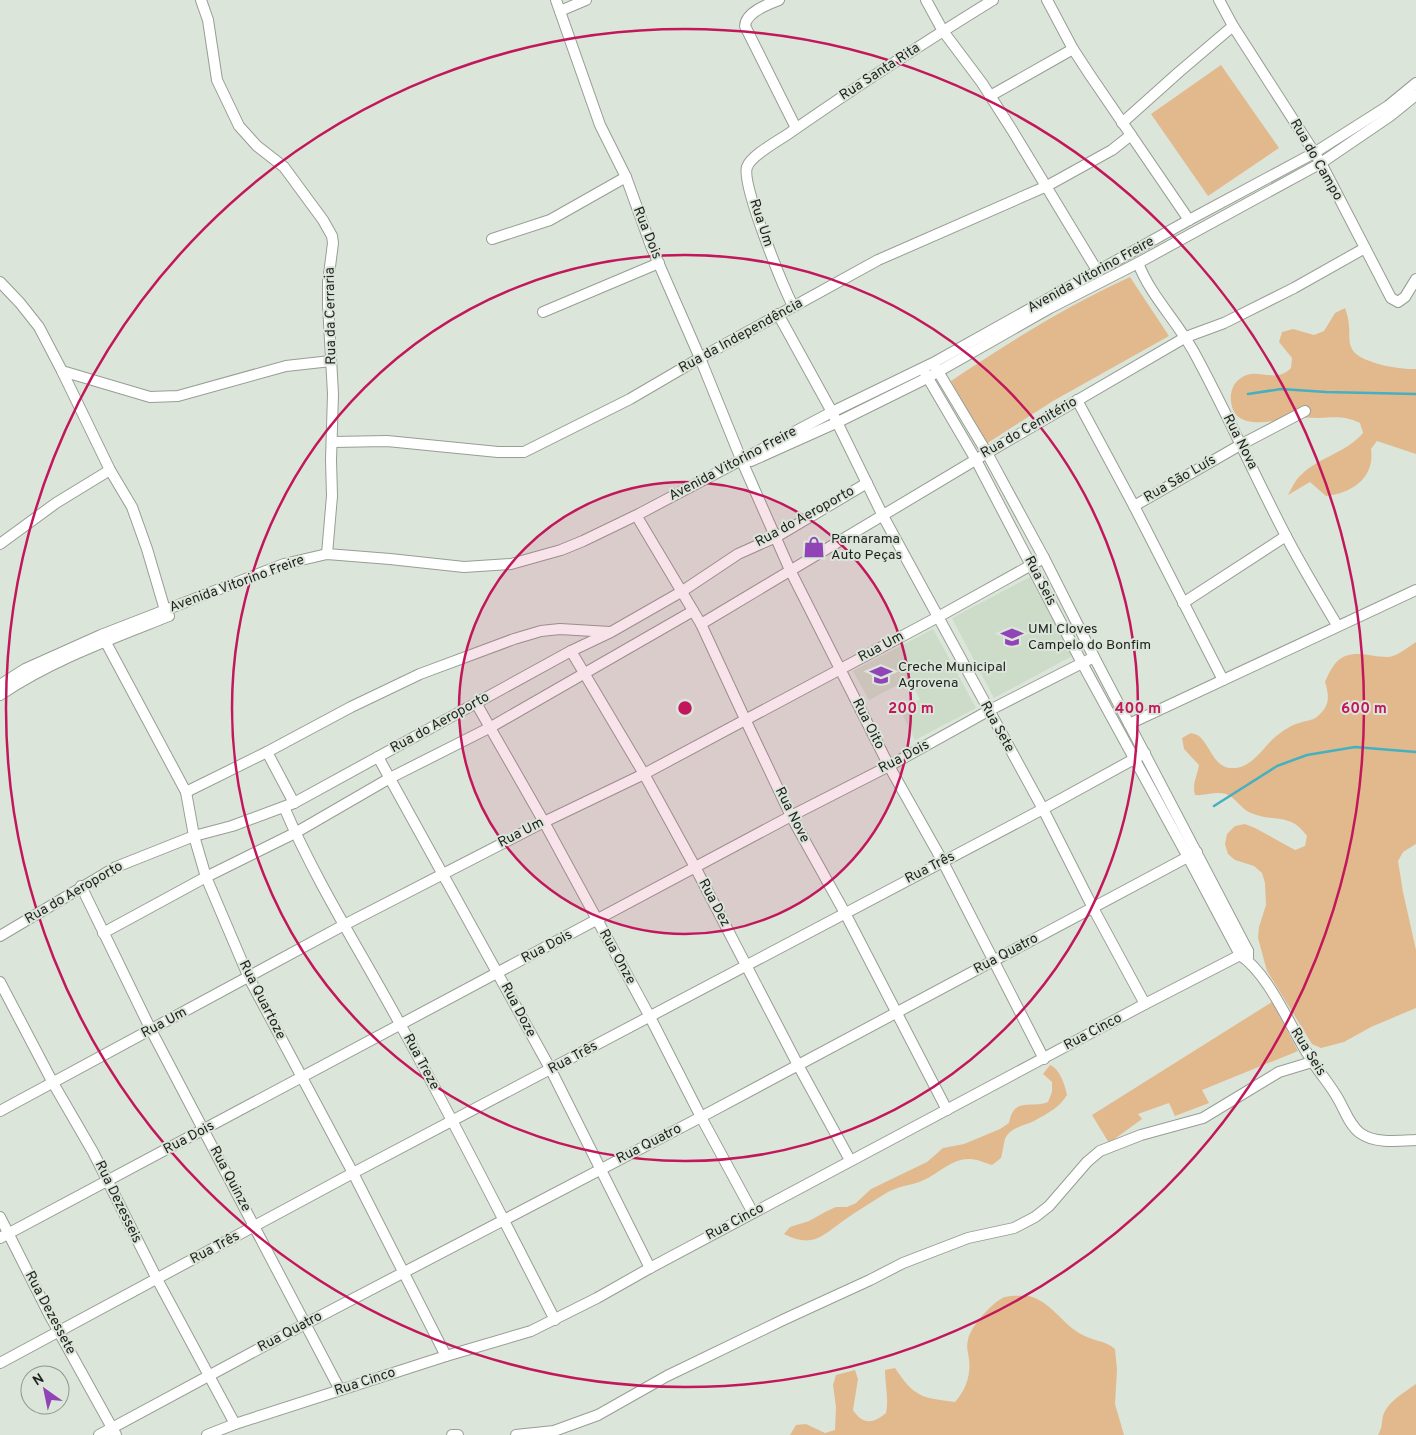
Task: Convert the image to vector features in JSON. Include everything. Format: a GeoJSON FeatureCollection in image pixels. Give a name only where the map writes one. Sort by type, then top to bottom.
{"type":"FeatureCollection","features":[{"type":"Feature","properties":{"kind":"street","name":"Rua da Cerraria"},"geometry":{"type":"LineString","coordinates":[[201,0],[208,20],[217,80],[239,126],[257,146],[284,167],[323,220],[332,236],[333,243],[328,282],[333,412],[332,496],[327,554]]}},
{"type":"Feature","properties":{"kind":"street","name":"Rua Dois"},"geometry":{"type":"LineString","coordinates":[[556,0],[597,117],[626,177],[651,246],[700,358],[742,462]]}},
{"type":"Feature","properties":{"kind":"street"},"geometry":{"type":"LineString","coordinates":[[560,11],[586,0]]}},
{"type":"Feature","properties":{"kind":"street"},"geometry":{"type":"LineString","coordinates":[[780,0],[758,10],[747,20],[745,26],[796,128]]}},
{"type":"Feature","properties":{"kind":"street"},"geometry":{"type":"LineString","coordinates":[[926,0],[943,31],[990,96],[1047,186],[1098,272]]}},
{"type":"Feature","properties":{"kind":"street","name":"Rua Santa Rita"},"geometry":{"type":"LineString","coordinates":[[769,148],[796,128],[943,31],[994,0]]}},
{"type":"Feature","properties":{"kind":"street"},"geometry":{"type":"LineString","coordinates":[[1047,0],[1073,49],[1189,220]]}},
{"type":"Feature","properties":{"kind":"street","name":"Rua do Campo"},"geometry":{"type":"LineString","coordinates":[[1219,0],[1233,26],[1322,163],[1391,298],[1398,302],[1405,297],[1416,279]]}},
{"type":"Feature","properties":{"kind":"street"},"geometry":{"type":"LineString","coordinates":[[1122,123],[1233,26]]}},
{"type":"Feature","properties":{"kind":"street"},"geometry":{"type":"LineString","coordinates":[[990,96],[1073,49]]}},
{"type":"Feature","properties":{"kind":"street","name":"Avenida Vitorino Freire"},"geometry":{"type":"LineString","coordinates":[[0,694],[29,676],[103,638],[165,610],[284,564],[327,554],[464,568],[511,564],[561,550],[583,541],[742,462],[836,423],[927,378],[935,367],[1098,272],[1189,220],[1314,153],[1388,106],[1416,83]]}},
{"type":"Feature","properties":{"kind":"street","name":"Avenida Vitorino Freire"},"geometry":{"type":"LineString","coordinates":[[0,685],[25,669],[103,638],[267,576],[312,562],[337,561],[471,572],[506,570],[557,557],[595,542],[639,520],[832,412],[922,368],[935,367],[1138,263],[1322,163],[1390,116],[1416,95]]}},
{"type":"Feature","properties":{"kind":"street","name":"Rua da Independência"},"geometry":{"type":"LineString","coordinates":[[332,442],[387,441],[498,452],[524,452],[630,399],[778,314],[878,260],[1047,186],[1112,150],[1130,135]]}},
{"type":"Feature","properties":{"kind":"street","name":"Rua Um"},"geometry":{"type":"LineString","coordinates":[[769,148],[754,157],[746,167],[746,172],[758,220],[784,288],[793,306]]}},
{"type":"Feature","properties":{"kind":"street"},"geometry":{"type":"LineString","coordinates":[[492,239],[550,220],[626,177]]}},
{"type":"Feature","properties":{"kind":"street","name":"Rua do Cemitério"},"geometry":{"type":"LineString","coordinates":[[701,624],[987,453],[1186,337],[1224,323],[1294,288],[1365,248]]}},
{"type":"Feature","properties":{"kind":"street"},"geometry":{"type":"LineString","coordinates":[[543,312],[659,263]]}},
{"type":"Feature","properties":{"kind":"street","name":"Rua Nova"},"geometry":{"type":"LineString","coordinates":[[1138,263],[1147,284],[1186,337],[1242,444],[1286,536],[1337,626]]}},
{"type":"Feature","properties":{"kind":"street"},"geometry":{"type":"LineString","coordinates":[[0,282],[20,302],[39,327],[110,470],[132,506],[165,610]]}},
{"type":"Feature","properties":{"kind":"street"},"geometry":{"type":"LineString","coordinates":[[778,314],[832,412],[836,423]]}},
{"type":"Feature","properties":{"kind":"street"},"geometry":{"type":"LineString","coordinates":[[62,371],[150,398],[163,398],[178,396],[286,366],[331,361]]}},
{"type":"Feature","properties":{"kind":"street"},"geometry":{"type":"LineString","coordinates":[[935,367],[987,453],[1044,558],[1130,724],[1193,854]]}},
{"type":"Feature","properties":{"kind":"street","name":"Rua Seis"},"geometry":{"type":"LineString","coordinates":[[922,368],[976,460],[1082,663],[1135,758],[1193,854],[1245,956],[1282,1010],[1312,1062],[1337,1096],[1359,1133],[1371,1138],[1393,1141],[1416,1140]]}},
{"type":"Feature","properties":{"kind":"street"},"geometry":{"type":"LineString","coordinates":[[1077,400],[1134,506],[1223,680]]}},
{"type":"Feature","properties":{"kind":"street","name":"Rua São Luís"},"geometry":{"type":"LineString","coordinates":[[1134,506],[1242,444],[1305,411]]}},
{"type":"Feature","properties":{"kind":"street","name":"Rua Sete"},"geometry":{"type":"LineString","coordinates":[[836,423],[883,516],[1043,809],[1093,908],[1145,1004]]}},
{"type":"Feature","properties":{"kind":"street","name":"Rua Oito"},"geometry":{"type":"LineString","coordinates":[[742,462],[790,570],[839,669],[943,862],[1044,1059]]}},
{"type":"Feature","properties":{"kind":"street"},"geometry":{"type":"LineString","coordinates":[[0,544],[56,503],[110,470]]}},
{"type":"Feature","properties":{"kind":"street","name":"Rua do Aeroporto"},"geometry":{"type":"LineString","coordinates":[[0,936],[116,866],[194,836],[232,826],[294,803],[571,651],[611,632],[681,592],[738,554],[776,537],[867,482]]}},
{"type":"Feature","properties":{"kind":"street","name":"Rua Nove"},"geometry":{"type":"LineString","coordinates":[[639,520],[701,624],[791,816],[947,1110]]}},
{"type":"Feature","properties":{"kind":"street"},"geometry":{"type":"LineString","coordinates":[[1183,603],[1286,536]]}},
{"type":"Feature","properties":{"kind":"street","name":"Rua Um"},"geometry":{"type":"LineString","coordinates":[[0,1111],[344,925],[544,822],[644,774],[1044,558]]}},
{"type":"Feature","properties":{"kind":"street"},"geometry":{"type":"LineString","coordinates":[[1130,724],[1416,590]]}},
{"type":"Feature","properties":{"kind":"street"},"geometry":{"type":"LineString","coordinates":[[103,933],[206,877],[295,833],[390,778],[491,727],[693,611]]}},
{"type":"Feature","properties":{"kind":"street"},"geometry":{"type":"LineString","coordinates":[[186,792],[267,752],[384,690],[420,674],[514,639],[541,631],[560,628],[611,632]]}},
{"type":"Feature","properties":{"kind":"street","name":"Rua Quartoze"},"geometry":{"type":"LineString","coordinates":[[103,638],[186,792],[194,836],[206,877],[249,978],[353,1173],[446,1356]]}},
{"type":"Feature","properties":{"kind":"street","name":"Rua Dez"},"geometry":{"type":"LineString","coordinates":[[571,651],[644,774],[696,867],[798,1065],[850,1160]]}},
{"type":"Feature","properties":{"kind":"street","name":"Rua Dois"},"geometry":{"type":"LineString","coordinates":[[4,1236],[791,816],[890,766],[988,711],[1094,657]]}},
{"type":"Feature","properties":{"kind":"street","name":"Rua Onze"},"geometry":{"type":"LineString","coordinates":[[476,703],[544,822],[753,1213]]}},
{"type":"Feature","properties":{"kind":"street"},"geometry":{"type":"LineString","coordinates":[[267,752],[294,803]]}},
{"type":"Feature","properties":{"kind":"street","name":"Rua Três"},"geometry":{"type":"LineString","coordinates":[[0,1362],[353,1173],[1043,809],[1144,753]]}},
{"type":"Feature","properties":{"kind":"street","name":"Rua Doze"},"geometry":{"type":"LineString","coordinates":[[378,757],[551,1070],[650,1268]]}},
{"type":"Feature","properties":{"kind":"street","name":"Rua Treze"},"geometry":{"type":"LineString","coordinates":[[284,807],[295,833],[344,925],[453,1120],[554,1320]]}},
{"type":"Feature","properties":{"kind":"street","name":"Rua Quatro"},"geometry":{"type":"LineString","coordinates":[[99,1435],[114,1432],[208,1376],[305,1324],[701,1117],[1193,854]]}},
{"type":"Feature","properties":{"kind":"street","name":"Rua Quinze"},"geometry":{"type":"LineString","coordinates":[[81,886],[151,1030],[256,1226],[340,1390]]}},
{"type":"Feature","properties":{"kind":"street","name":"Rua Cinco"},"geometry":{"type":"LineString","coordinates":[[208,1435],[234,1424],[446,1356],[518,1336],[554,1320],[850,1160],[1145,1004],[1245,956]]}},
{"type":"Feature","properties":{"kind":"street","name":"Rua Dezesseis"},"geometry":{"type":"LineString","coordinates":[[0,982],[53,1083],[93,1152],[156,1279],[234,1424]]}},
{"type":"Feature","properties":{"kind":"street"},"geometry":{"type":"LineString","coordinates":[[516,1435],[554,1431],[598,1415],[667,1376],[870,1280],[903,1262],[968,1238],[1014,1228],[1050,1206],[1086,1162],[1100,1151],[1141,1135],[1203,1118],[1279,1072],[1312,1062]]}},
{"type":"Feature","properties":{"kind":"street","name":"Rua Dezessete"},"geometry":{"type":"LineString","coordinates":[[0,1217],[4,1236],[114,1432]]}},
{"type":"Feature","properties":{"kind":"street"},"geometry":{"type":"LineString","coordinates":[[452,1435],[458,1435]]}},
{"type":"Feature","properties":{"kind":"shaded area"},"geometry":{"type":"Polygon","coordinates":[[[1221,65],[1279,148],[1208,196],[1151,114],[1221,65]]]}},
{"type":"Feature","properties":{"kind":"shaded area"},"geometry":{"type":"Polygon","coordinates":[[[1130,277],[1169,336],[1053,401],[986,444],[951,381],[1061,312],[1130,277]]]}},
{"type":"Feature","properties":{"kind":"shaded area"},"geometry":{"type":"Polygon","coordinates":[[[1345,308],[1349,322],[1350,344],[1356,354],[1381,365],[1416,369],[1416,454],[1377,441],[1371,449],[1369,468],[1365,476],[1353,487],[1326,496],[1310,482],[1288,495],[1297,479],[1308,469],[1349,445],[1363,433],[1360,423],[1350,419],[1335,417],[1299,418],[1267,422],[1248,421],[1240,418],[1234,411],[1231,394],[1236,382],[1246,375],[1277,375],[1291,368],[1292,358],[1279,342],[1282,332],[1293,329],[1314,335],[1324,331],[1335,313],[1345,308]]]}},
{"type":"Feature","properties":{"kind":"shaded area","name":"UMI Cloves Campelo do Bonfim"},"geometry":{"type":"Polygon","coordinates":[[[1030,577],[1072,656],[994,698],[952,618],[1030,577]]]}},
{"type":"Feature","properties":{"kind":"shaded area"},"geometry":{"type":"Polygon","coordinates":[[[933,629],[976,708],[915,740],[900,710],[920,699],[909,679],[869,700],[853,671],[933,629]]]}},
{"type":"Feature","properties":{"kind":"shaded area"},"geometry":{"type":"Polygon","coordinates":[[[1416,642],[1416,844],[1403,852],[1398,861],[1416,950],[1416,1008],[1371,1027],[1344,1042],[1321,1048],[1312,1044],[1267,971],[1258,938],[1259,927],[1266,905],[1265,883],[1262,873],[1254,866],[1235,860],[1228,854],[1225,844],[1227,834],[1235,826],[1245,824],[1295,850],[1305,846],[1307,836],[1301,829],[1288,821],[1259,816],[1247,811],[1226,794],[1195,795],[1194,783],[1199,765],[1184,749],[1182,738],[1191,733],[1199,736],[1220,764],[1225,767],[1238,768],[1251,761],[1284,730],[1315,718],[1323,711],[1328,699],[1325,682],[1336,662],[1341,658],[1353,654],[1389,657],[1400,653],[1416,642]]]}},
{"type":"Feature","properties":{"kind":"shaded area"},"geometry":{"type":"Polygon","coordinates":[[[1272,1002],[1298,1051],[1202,1090],[1209,1103],[1175,1116],[1169,1103],[1138,1114],[1142,1119],[1109,1143],[1092,1115],[1272,1002]]]}},
{"type":"Feature","properties":{"kind":"shaded area"},"geometry":{"type":"Polygon","coordinates":[[[1050,1065],[1057,1070],[1067,1095],[1057,1107],[1048,1113],[1010,1132],[1005,1139],[1001,1158],[992,1165],[978,1160],[964,1159],[948,1165],[923,1180],[888,1192],[816,1239],[802,1240],[784,1234],[790,1227],[809,1221],[836,1207],[847,1207],[856,1203],[871,1189],[927,1162],[943,1148],[964,1144],[1000,1129],[1009,1123],[1011,1115],[1019,1106],[1048,1102],[1052,1092],[1052,1082],[1043,1074],[1050,1065]]]}},
{"type":"Feature","properties":{"kind":"shaded area"},"geometry":{"type":"Polygon","coordinates":[[[1011,1296],[1029,1296],[1050,1307],[1079,1333],[1115,1349],[1117,1370],[1115,1404],[1124,1435],[790,1435],[796,1425],[806,1424],[825,1433],[835,1430],[836,1407],[833,1385],[836,1375],[855,1370],[858,1379],[853,1410],[864,1420],[872,1421],[886,1413],[885,1370],[895,1368],[908,1385],[920,1394],[934,1399],[955,1402],[967,1382],[969,1365],[967,1343],[977,1322],[1000,1299],[1011,1296]]]}},
{"type":"Feature","properties":{"kind":"shaded area"},"geometry":{"type":"Polygon","coordinates":[[[1416,1384],[1416,1435],[1378,1435],[1388,1406],[1416,1384]]]}},
{"type":"Feature","properties":{"kind":"waterway"},"geometry":{"type":"LineString","coordinates":[[1248,394],[1281,389],[1416,394]]}},
{"type":"Feature","properties":{"kind":"waterway"},"geometry":{"type":"LineString","coordinates":[[1214,806],[1277,766],[1307,755],[1355,747],[1416,752]]}},
{"type":"Feature","properties":{"kind":"place","name":"Parnarama Auto Peças"},"geometry":{"type":"Point","coordinates":[814,547]}},
{"type":"Feature","properties":{"kind":"place","name":"UMI Cloves Campelo do Bonfim"},"geometry":{"type":"Point","coordinates":[1012,637]}},
{"type":"Feature","properties":{"kind":"place","name":"Creche Municipal Agrovena"},"geometry":{"type":"Point","coordinates":[881,675]}}]}
